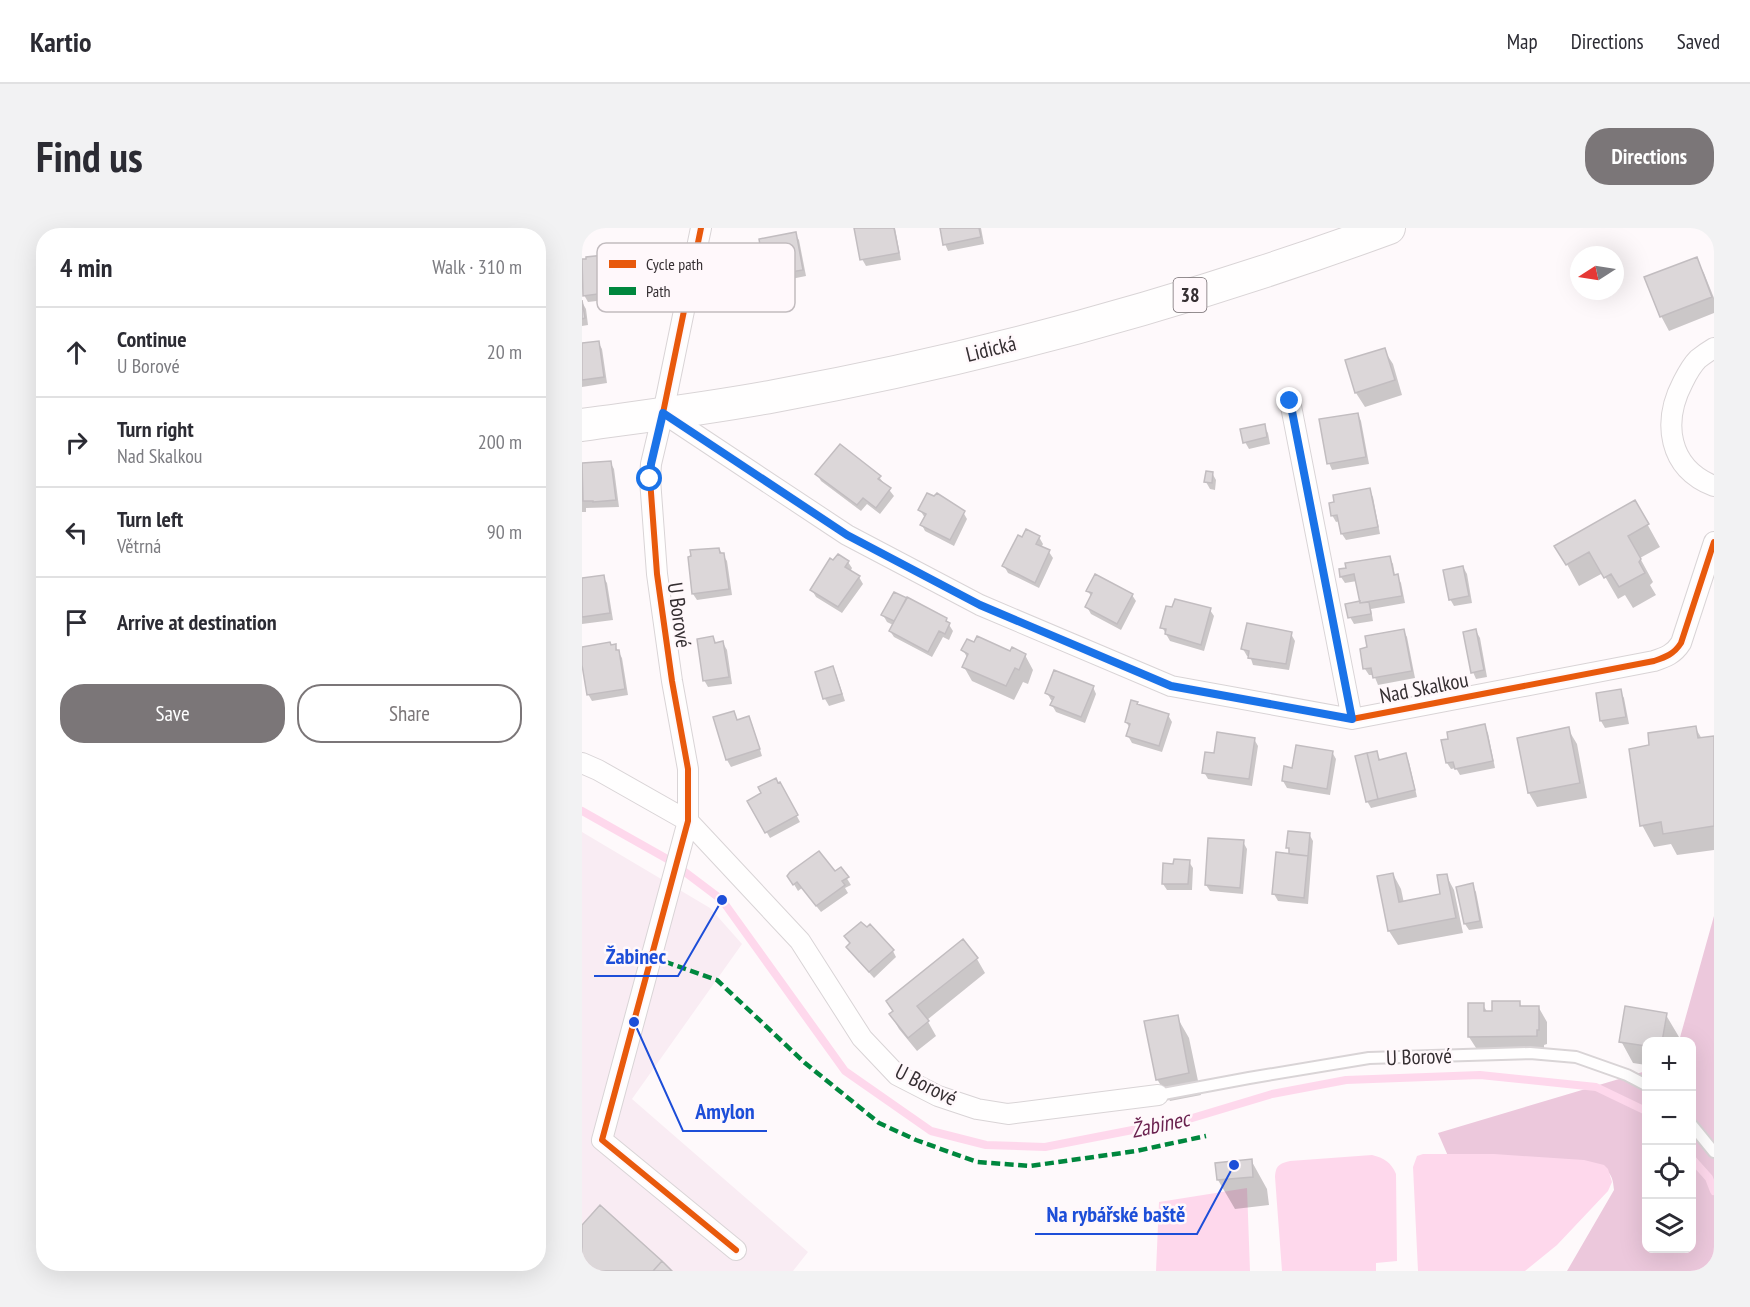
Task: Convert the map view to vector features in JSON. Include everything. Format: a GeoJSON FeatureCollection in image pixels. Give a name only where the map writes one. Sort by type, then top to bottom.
{"type":"FeatureCollection","features":[{"type":"Feature","properties":{"kind":"main road","name":"Lidická"},"geometry":{"type":"LineString","coordinates":[[582,425],[774,396],[987,350],[1155,306],[1305,259],[1389,228]]}},
{"type":"Feature","properties":{"kind":"street","name":"U Borové"},"geometry":{"type":"LineString","coordinates":[[698,243],[701,228]]}},
{"type":"Feature","properties":{"kind":"street","name":"U Borové"},"geometry":{"type":"LineString","coordinates":[[684,312],[651,464],[650,479],[657,574],[672,681],[688,769],[688,821],[800,941],[862,1038],[897,1075],[938,1096],[977,1109],[1008,1114],[1158,1095]]}},
{"type":"Feature","properties":{"kind":"street"},"geometry":{"type":"LineString","coordinates":[[1714,348],[1698,359],[1686,376],[1675,396],[1671,418],[1672,440],[1680,459],[1694,476],[1714,486]]}},
{"type":"Feature","properties":{"kind":"street"},"geometry":{"type":"LineString","coordinates":[[1290,401],[1352,719]]}},
{"type":"Feature","properties":{"kind":"street","name":"Nad Skalkou"},"geometry":{"type":"LineString","coordinates":[[663,413],[847,535],[980,605],[1171,686],[1352,719],[1667,657],[1675,652],[1681,643],[1714,542]]}},
{"type":"Feature","properties":{"kind":"street"},"geometry":{"type":"LineString","coordinates":[[582,763],[688,821],[602,1140],[736,1251]]}},
{"type":"Feature","properties":{"kind":"lane","name":"U Borové"},"geometry":{"type":"LineString","coordinates":[[1158,1095],[1369,1058],[1530,1053],[1576,1058],[1627,1075],[1642,1082]]}},
{"type":"Feature","properties":{"kind":"lane"},"geometry":{"type":"LineString","coordinates":[[1696,1130],[1714,1152]]}},
{"type":"Feature","properties":{"kind":"shaded area"},"geometry":{"type":"Polygon","coordinates":[[[582,832],[710,908],[742,944],[632,1099],[808,1252],[793,1271],[582,1271],[582,832]]]}},
{"type":"Feature","properties":{"kind":"shaded area"},"geometry":{"type":"Polygon","coordinates":[[[1714,916],[1714,1271],[1567,1271],[1614,1190],[1612,1178],[1605,1169],[1598,1165],[1448,1156],[1438,1133],[1642,1072],[1642,1253],[1696,1253],[1696,1037],[1680,1037],[1714,916]]]}},
{"type":"Feature","properties":{"kind":"shaded area"},"geometry":{"type":"Polygon","coordinates":[[[1423,1154],[1494,1154],[1584,1160],[1604,1165],[1608,1169],[1612,1182],[1608,1191],[1557,1245],[1525,1271],[1418,1271],[1413,1167],[1417,1156],[1423,1154]]]}},
{"type":"Feature","properties":{"kind":"shaded area"},"geometry":{"type":"Polygon","coordinates":[[[1372,1155],[1387,1161],[1396,1174],[1397,1261],[1376,1263],[1376,1271],[1282,1271],[1275,1177],[1277,1167],[1290,1161],[1372,1155]]]}},
{"type":"Feature","properties":{"kind":"shaded area"},"geometry":{"type":"Polygon","coordinates":[[[1247,1188],[1250,1271],[1156,1271],[1159,1202],[1247,1188]]]}},
{"type":"Feature","properties":{"kind":"building"},"geometry":{"type":"Polygon","coordinates":[[[854,228],[894,228],[899,253],[860,260],[854,228]]]}},
{"type":"Feature","properties":{"kind":"building"},"geometry":{"type":"Polygon","coordinates":[[[940,228],[979,228],[981,237],[943,245],[940,228]]]}},
{"type":"Feature","properties":{"kind":"building"},"geometry":{"type":"Polygon","coordinates":[[[796,232],[803,270],[795,271],[795,243],[760,243],[759,239],[796,232]]]}},
{"type":"Feature","properties":{"kind":"building"},"geometry":{"type":"Polygon","coordinates":[[[597,256],[597,294],[583,296],[582,259],[597,256]]]}},
{"type":"Feature","properties":{"kind":"building"},"geometry":{"type":"Polygon","coordinates":[[[1697,257],[1712,297],[1660,317],[1644,277],[1697,257]]]}},
{"type":"Feature","properties":{"kind":"building"},"geometry":{"type":"Polygon","coordinates":[[[582,300],[585,318],[582,319],[582,300]]]}},
{"type":"Feature","properties":{"kind":"building"},"geometry":{"type":"Polygon","coordinates":[[[599,341],[604,377],[582,380],[582,343],[599,341]]]}},
{"type":"Feature","properties":{"kind":"building"},"geometry":{"type":"Polygon","coordinates":[[[1385,348],[1395,380],[1355,393],[1345,360],[1385,348]]]}},
{"type":"Feature","properties":{"kind":"building"},"geometry":{"type":"Polygon","coordinates":[[[1358,413],[1366,457],[1327,464],[1319,419],[1358,413]]]}},
{"type":"Feature","properties":{"kind":"building"},"geometry":{"type":"Polygon","coordinates":[[[1265,424],[1267,437],[1243,443],[1240,429],[1265,424]]]}},
{"type":"Feature","properties":{"kind":"building"},"geometry":{"type":"Polygon","coordinates":[[[840,444],[881,476],[878,479],[891,488],[876,508],[863,498],[857,505],[815,474],[840,444]]]}},
{"type":"Feature","properties":{"kind":"building"},"geometry":{"type":"Polygon","coordinates":[[[611,461],[616,500],[583,501],[582,463],[611,461]]]}},
{"type":"Feature","properties":{"kind":"building"},"geometry":{"type":"Polygon","coordinates":[[[1206,471],[1213,472],[1212,483],[1204,482],[1206,471]]]}},
{"type":"Feature","properties":{"kind":"building"},"geometry":{"type":"Polygon","coordinates":[[[1370,488],[1378,527],[1341,534],[1337,515],[1331,516],[1329,503],[1334,502],[1333,495],[1370,488]]]}},
{"type":"Feature","properties":{"kind":"building"},"geometry":{"type":"Polygon","coordinates":[[[927,493],[934,496],[937,493],[965,511],[950,540],[920,525],[926,514],[918,510],[927,493]]]}},
{"type":"Feature","properties":{"kind":"building"},"geometry":{"type":"Polygon","coordinates":[[[1635,500],[1649,524],[1628,536],[1641,559],[1639,562],[1645,573],[1619,587],[1611,574],[1604,578],[1589,552],[1566,565],[1554,546],[1635,500]]]}},
{"type":"Feature","properties":{"kind":"building"},"geometry":{"type":"Polygon","coordinates":[[[1026,529],[1040,536],[1036,544],[1050,550],[1035,583],[1002,566],[1018,535],[1022,537],[1026,529]]]}},
{"type":"Feature","properties":{"kind":"building"},"geometry":{"type":"Polygon","coordinates":[[[719,548],[720,553],[724,553],[729,589],[692,594],[688,557],[691,556],[690,550],[719,548]]]}},
{"type":"Feature","properties":{"kind":"building"},"geometry":{"type":"Polygon","coordinates":[[[838,554],[849,561],[845,567],[860,576],[838,607],[810,590],[830,558],[833,560],[838,554]]]}},
{"type":"Feature","properties":{"kind":"building"},"geometry":{"type":"Polygon","coordinates":[[[1390,556],[1394,575],[1398,574],[1402,596],[1360,603],[1354,574],[1340,577],[1339,569],[1346,568],[1345,563],[1390,556]]]}},
{"type":"Feature","properties":{"kind":"building"},"geometry":{"type":"Polygon","coordinates":[[[1463,566],[1469,596],[1449,600],[1443,570],[1463,566]]]}},
{"type":"Feature","properties":{"kind":"building"},"geometry":{"type":"Polygon","coordinates":[[[1095,574],[1133,594],[1117,624],[1085,607],[1092,593],[1086,591],[1095,574]]]}},
{"type":"Feature","properties":{"kind":"building"},"geometry":{"type":"Polygon","coordinates":[[[604,575],[610,613],[582,617],[582,578],[604,575]]]}},
{"type":"Feature","properties":{"kind":"building"},"geometry":{"type":"Polygon","coordinates":[[[894,592],[907,598],[894,621],[881,615],[894,592]]]}},
{"type":"Feature","properties":{"kind":"building"},"geometry":{"type":"Polygon","coordinates":[[[907,597],[947,618],[946,621],[950,623],[945,634],[939,631],[928,652],[889,631],[907,597]]]}},
{"type":"Feature","properties":{"kind":"building"},"geometry":{"type":"Polygon","coordinates":[[[1175,599],[1211,608],[1201,645],[1165,634],[1166,629],[1160,628],[1166,606],[1172,607],[1175,599]]]}},
{"type":"Feature","properties":{"kind":"building"},"geometry":{"type":"Polygon","coordinates":[[[1360,601],[1360,603],[1369,602],[1371,614],[1348,618],[1345,604],[1360,601]]]}},
{"type":"Feature","properties":{"kind":"building"},"geometry":{"type":"Polygon","coordinates":[[[1247,623],[1292,632],[1286,664],[1248,658],[1249,651],[1241,649],[1247,623]]]}},
{"type":"Feature","properties":{"kind":"building"},"geometry":{"type":"Polygon","coordinates":[[[1404,629],[1412,671],[1373,678],[1371,668],[1363,669],[1360,649],[1367,647],[1365,636],[1404,629]]]}},
{"type":"Feature","properties":{"kind":"building"},"geometry":{"type":"Polygon","coordinates":[[[1476,629],[1484,670],[1471,673],[1463,632],[1476,629]]]}},
{"type":"Feature","properties":{"kind":"building"},"geometry":{"type":"Polygon","coordinates":[[[713,636],[715,643],[723,641],[729,677],[703,681],[697,639],[713,636]]]}},
{"type":"Feature","properties":{"kind":"building"},"geometry":{"type":"Polygon","coordinates":[[[977,636],[1010,651],[1012,647],[1026,654],[1019,670],[1015,668],[1006,686],[962,667],[968,654],[961,650],[967,639],[974,642],[977,636]]]}},
{"type":"Feature","properties":{"kind":"building"},"geometry":{"type":"Polygon","coordinates":[[[610,642],[611,645],[616,644],[616,650],[619,650],[625,689],[587,695],[582,665],[582,647],[610,642]]]}},
{"type":"Feature","properties":{"kind":"building"},"geometry":{"type":"Polygon","coordinates":[[[833,666],[842,694],[823,699],[815,672],[833,666]]]}},
{"type":"Feature","properties":{"kind":"building"},"geometry":{"type":"Polygon","coordinates":[[[1054,670],[1094,686],[1081,717],[1050,705],[1054,697],[1045,693],[1054,670]]]}},
{"type":"Feature","properties":{"kind":"building"},"geometry":{"type":"Polygon","coordinates":[[[1621,689],[1626,717],[1600,721],[1596,693],[1621,689]]]}},
{"type":"Feature","properties":{"kind":"building"},"geometry":{"type":"Polygon","coordinates":[[[1131,700],[1169,714],[1159,746],[1126,736],[1130,724],[1125,722],[1131,700]]]}},
{"type":"Feature","properties":{"kind":"building"},"geometry":{"type":"Polygon","coordinates":[[[734,711],[737,720],[749,716],[760,749],[726,760],[713,717],[734,711]]]}},
{"type":"Feature","properties":{"kind":"building"},"geometry":{"type":"Polygon","coordinates":[[[1485,724],[1493,761],[1455,769],[1453,762],[1446,763],[1441,740],[1448,739],[1447,732],[1485,724]]]}},
{"type":"Feature","properties":{"kind":"building"},"geometry":{"type":"Polygon","coordinates":[[[1696,726],[1698,738],[1714,736],[1714,826],[1663,834],[1661,822],[1640,826],[1629,749],[1649,745],[1648,733],[1696,726]]]}},
{"type":"Feature","properties":{"kind":"building"},"geometry":{"type":"Polygon","coordinates":[[[1569,727],[1580,783],[1528,793],[1517,738],[1569,727]]]}},
{"type":"Feature","properties":{"kind":"building"},"geometry":{"type":"Polygon","coordinates":[[[1217,732],[1255,738],[1249,779],[1202,773],[1205,752],[1214,753],[1217,732]]]}},
{"type":"Feature","properties":{"kind":"building"},"geometry":{"type":"Polygon","coordinates":[[[1296,745],[1333,751],[1327,789],[1282,781],[1284,766],[1292,768],[1296,745]]]}},
{"type":"Feature","properties":{"kind":"building"},"geometry":{"type":"Polygon","coordinates":[[[1377,751],[1379,760],[1406,753],[1415,790],[1378,799],[1367,753],[1377,751]]]}},
{"type":"Feature","properties":{"kind":"building"},"geometry":{"type":"Polygon","coordinates":[[[1367,753],[1378,799],[1366,802],[1355,756],[1367,753]]]}},
{"type":"Feature","properties":{"kind":"building"},"geometry":{"type":"Polygon","coordinates":[[[776,778],[798,815],[765,833],[747,801],[761,793],[758,787],[776,778]]]}},
{"type":"Feature","properties":{"kind":"building"},"geometry":{"type":"Polygon","coordinates":[[[1288,831],[1310,833],[1308,856],[1289,854],[1289,848],[1286,848],[1288,831]]]}},
{"type":"Feature","properties":{"kind":"building"},"geometry":{"type":"Polygon","coordinates":[[[1208,838],[1244,840],[1240,888],[1205,885],[1208,838]]]}},
{"type":"Feature","properties":{"kind":"building"},"geometry":{"type":"Polygon","coordinates":[[[819,851],[835,871],[841,867],[849,877],[842,881],[845,885],[816,906],[797,882],[793,885],[787,876],[819,851]]]}},
{"type":"Feature","properties":{"kind":"building"},"geometry":{"type":"Polygon","coordinates":[[[1276,852],[1308,856],[1304,898],[1272,894],[1276,852]]]}},
{"type":"Feature","properties":{"kind":"building"},"geometry":{"type":"Polygon","coordinates":[[[1174,859],[1190,860],[1188,884],[1162,884],[1163,863],[1173,864],[1174,859]]]}},
{"type":"Feature","properties":{"kind":"building"},"geometry":{"type":"Polygon","coordinates":[[[1393,873],[1399,902],[1440,894],[1437,875],[1447,874],[1456,918],[1388,931],[1377,876],[1393,873]]]}},
{"type":"Feature","properties":{"kind":"building"},"geometry":{"type":"Polygon","coordinates":[[[1473,883],[1480,921],[1464,924],[1456,887],[1473,883]]]}},
{"type":"Feature","properties":{"kind":"building"},"geometry":{"type":"Polygon","coordinates":[[[861,922],[867,927],[870,924],[894,950],[869,972],[846,947],[850,943],[844,936],[861,922]]]}},
{"type":"Feature","properties":{"kind":"building"},"geometry":{"type":"Polygon","coordinates":[[[963,939],[978,958],[917,1006],[929,1021],[908,1038],[889,1014],[893,1011],[886,1001],[963,939]]]}},
{"type":"Feature","properties":{"kind":"building"},"geometry":{"type":"Polygon","coordinates":[[[1492,1001],[1520,1001],[1520,1006],[1539,1006],[1537,1036],[1468,1037],[1468,1003],[1484,1003],[1484,1011],[1492,1011],[1492,1001]]]}},
{"type":"Feature","properties":{"kind":"building"},"geometry":{"type":"Polygon","coordinates":[[[1625,1006],[1667,1013],[1663,1037],[1642,1037],[1642,1045],[1619,1042],[1625,1006]]]}},
{"type":"Feature","properties":{"kind":"building"},"geometry":{"type":"Polygon","coordinates":[[[1178,1015],[1189,1073],[1156,1080],[1144,1021],[1178,1015]]]}},
{"type":"Feature","properties":{"kind":"building"},"geometry":{"type":"Polygon","coordinates":[[[1252,1159],[1253,1177],[1217,1180],[1215,1163],[1252,1159]]]}},
{"type":"Feature","properties":{"kind":"building"},"geometry":{"type":"Polygon","coordinates":[[[600,1205],[662,1261],[653,1271],[586,1271],[582,1267],[582,1225],[600,1205]]]}},
{"type":"Feature","properties":{"kind":"building"},"geometry":{"type":"Polygon","coordinates":[[[662,1261],[672,1271],[653,1271],[662,1261]]]}},
{"type":"Feature","properties":{"kind":"waterway","name":"Žabinec"},"geometry":{"type":"LineString","coordinates":[[582,811],[669,860],[722,900],[845,1071],[931,1131],[986,1145],[1045,1147],[1189,1119],[1272,1094],[1346,1080],[1480,1075],[1596,1087],[1642,1109]]}},
{"type":"Feature","properties":{"kind":"waterway","name":"Žabinec"},"geometry":{"type":"LineString","coordinates":[[1696,1163],[1709,1178],[1714,1191]]}},
{"type":"Feature","properties":{"kind":"marked path"},"geometry":{"type":"LineString","coordinates":[[652,957],[717,980],[805,1063],[879,1123],[916,1140],[977,1162],[1030,1166],[1136,1151],[1206,1136]]}},
{"type":"Feature","properties":{"kind":"cycle path"},"geometry":{"type":"LineString","coordinates":[[698,243],[701,228]]}},
{"type":"Feature","properties":{"kind":"cycle path"},"geometry":{"type":"LineString","coordinates":[[684,312],[651,464],[650,479],[657,574],[672,681],[688,769],[688,821],[602,1140],[736,1250]]}},
{"type":"Feature","properties":{"kind":"cycle path"},"geometry":{"type":"LineString","coordinates":[[663,413],[847,535],[980,605],[1171,686],[1352,719],[1654,661],[1666,656],[1676,650],[1681,643],[1714,542]]}},
{"type":"Feature","properties":{"kind":"place","name":"Žabinec"},"geometry":{"type":"Point","coordinates":[722,900]}},
{"type":"Feature","properties":{"kind":"place","name":"Amylon"},"geometry":{"type":"Point","coordinates":[634,1022]}},
{"type":"Feature","properties":{"kind":"place","name":"Na rybářské baště"},"geometry":{"type":"Point","coordinates":[1234,1165]}},
{"type":"Feature","properties":{"kind":"route"},"geometry":{"type":"LineString","coordinates":[[650,479],[651,464],[663,413],[847,535],[980,605],[1171,686],[1352,719],[1290,401]]}}]}
